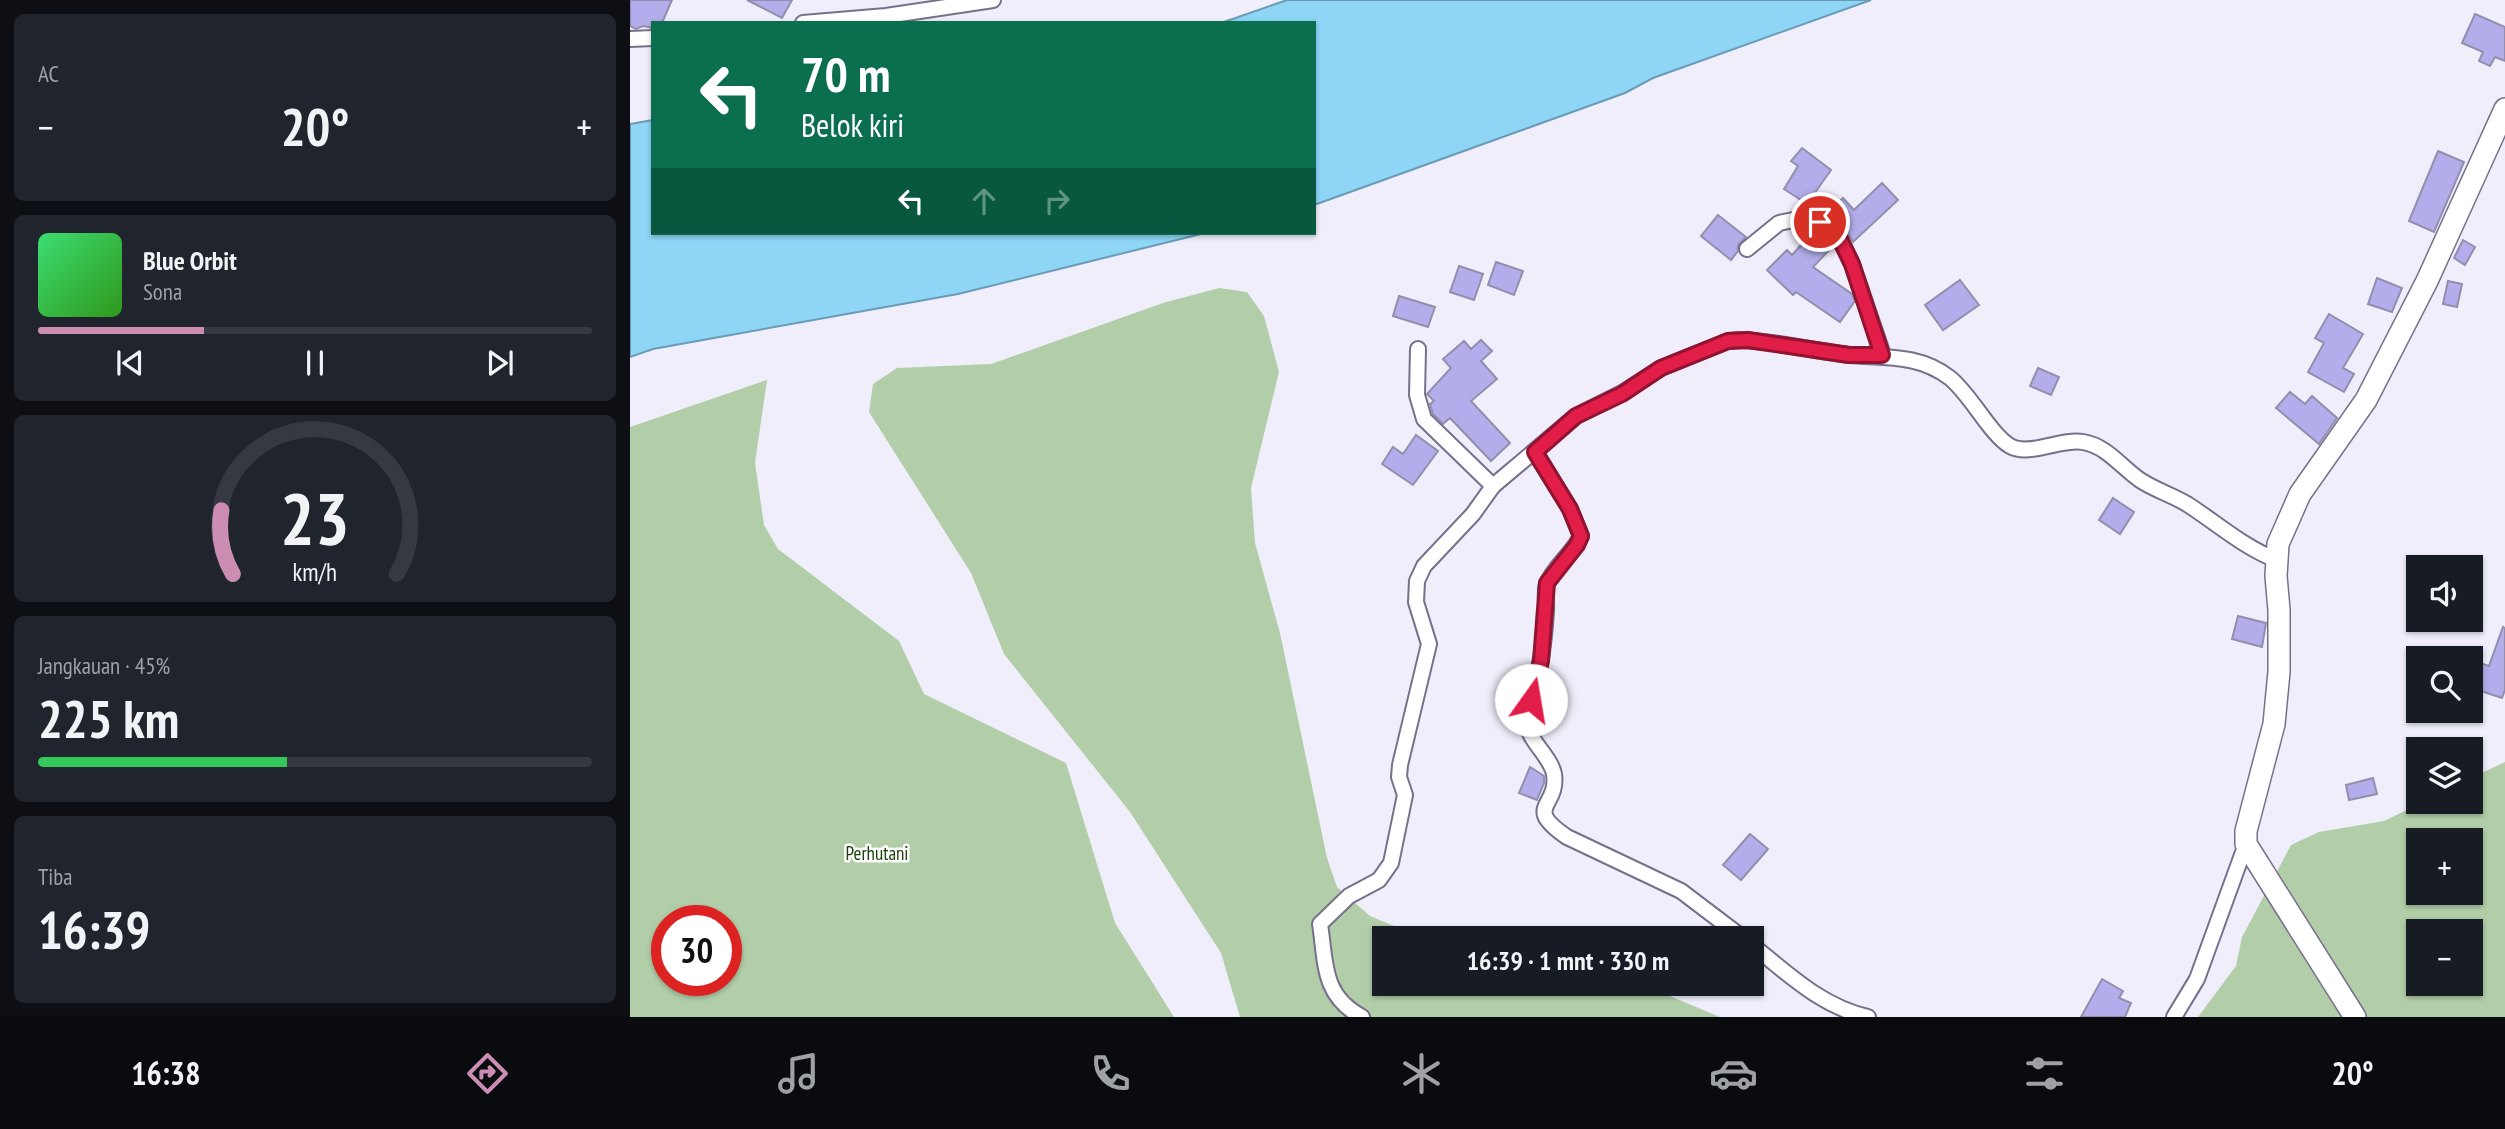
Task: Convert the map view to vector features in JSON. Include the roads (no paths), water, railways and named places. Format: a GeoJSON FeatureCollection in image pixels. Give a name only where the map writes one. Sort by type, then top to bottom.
{"type":"FeatureCollection","features":[{"type":"Feature","properties":{"kind":"street"},"geometry":{"type":"LineString","coordinates":[[827,21],[886,16],[993,0]]}},
{"type":"Feature","properties":{"kind":"street"},"geometry":{"type":"LineString","coordinates":[[630,39],[651,38]]}},
{"type":"Feature","properties":{"kind":"street"},"geometry":{"type":"LineString","coordinates":[[2174,1017],[2197,979],[2246,844],[2246,831],[2274,724],[2279,672],[2276,560],[2278,544],[2300,494],[2366,400],[2427,281],[2505,109]]}},
{"type":"Feature","properties":{"kind":"street"},"geometry":{"type":"LineString","coordinates":[[1747,249],[1779,223],[1798,219],[1820,222],[1831,228],[1838,235],[1852,264],[1882,355]]}},
{"type":"Feature","properties":{"kind":"street"},"geometry":{"type":"LineString","coordinates":[[1363,1017],[1349,1010],[1333,993],[1327,974],[1320,923],[1349,896],[1378,880],[1391,863],[1405,795],[1399,777],[1400,765],[1429,644],[1416,601],[1417,582],[1424,566],[1473,514],[1493,486],[1576,416],[1622,394],[1661,368],[1728,341],[1748,340],[1849,355],[1913,359],[1931,365],[1952,380],[2009,446],[2026,449],[2064,442],[2084,442],[2097,447],[2137,478],[2183,502],[2250,550],[2276,560]]}},
{"type":"Feature","properties":{"kind":"street"},"geometry":{"type":"LineString","coordinates":[[1419,349],[1417,396],[1424,419],[1493,486]]}},
{"type":"Feature","properties":{"kind":"street"},"geometry":{"type":"LineString","coordinates":[[1535,452],[1570,509],[1581,536],[1547,583],[1541,661],[1527,724],[1550,762],[1554,776],[1544,817],[1567,837],[1681,891],[1727,926]]}},
{"type":"Feature","properties":{"kind":"street"},"geometry":{"type":"LineString","coordinates":[[2246,844],[2355,1017]]}},
{"type":"Feature","properties":{"kind":"street"},"geometry":{"type":"LineString","coordinates":[[1764,955],[1832,1006],[1868,1017]]}},
{"type":"Feature","properties":{"kind":"water"},"geometry":{"type":"Polygon","coordinates":[[[1287,0],[1871,0],[1653,78],[1625,93],[1316,204],[1316,21],[1227,21],[1287,0]]]}},
{"type":"Feature","properties":{"kind":"water"},"geometry":{"type":"Polygon","coordinates":[[[651,120],[651,235],[1197,235],[958,294],[653,349],[630,357],[630,124],[651,120]]]}},
{"type":"Feature","properties":{"kind":"park label","name":"Perhutani"},"geometry":{"type":"Point","coordinates":[877,853]}}]}
